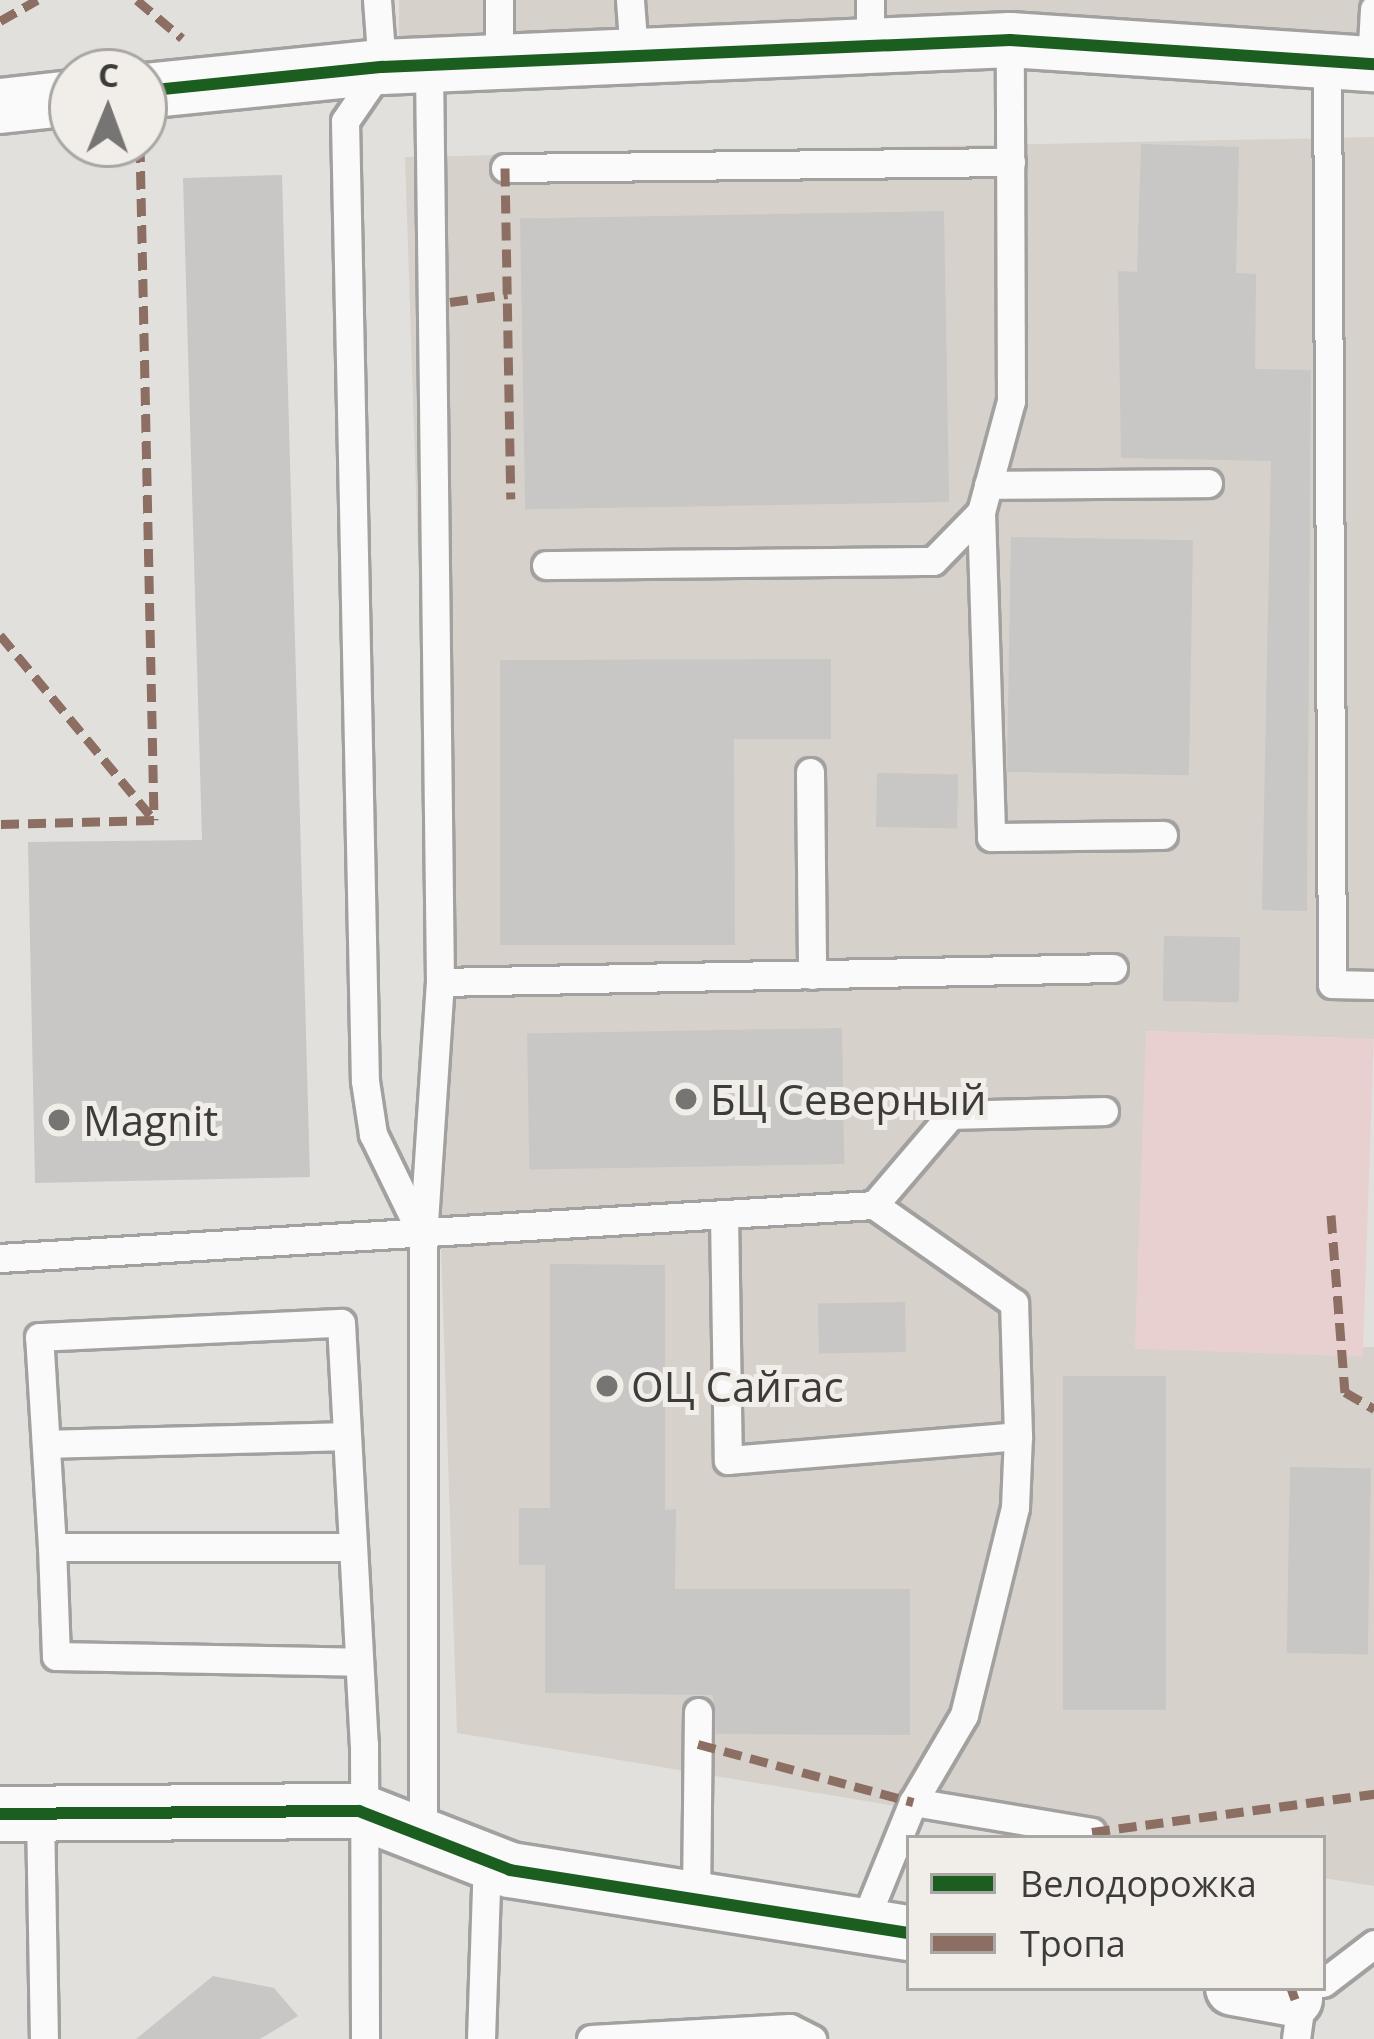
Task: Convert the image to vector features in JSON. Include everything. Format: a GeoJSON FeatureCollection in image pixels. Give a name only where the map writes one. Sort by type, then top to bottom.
{"type":"FeatureCollection","features":[{"type":"Feature","properties":{"kind":"street"},"geometry":{"type":"LineString","coordinates":[[168,89],[406,66],[634,55],[870,23],[1010,40],[1357,62]]}},
{"type":"Feature","properties":{"kind":"street"},"geometry":{"type":"LineString","coordinates":[[0,106],[48,101]]}},
{"type":"Feature","properties":{"kind":"street"},"geometry":{"type":"LineString","coordinates":[[20,1814],[359,1810],[487,1860],[696,1902],[886,1929]]}},
{"type":"Feature","properties":{"kind":"street"},"geometry":{"type":"LineString","coordinates":[[1249,1991],[1307,2002]]}},
{"type":"Feature","properties":{"kind":"lane"},"geometry":{"type":"LineString","coordinates":[[376,0],[406,66],[440,982],[423,1237],[423,1835]]}},
{"type":"Feature","properties":{"kind":"lane"},"geometry":{"type":"LineString","coordinates":[[499,0],[499,61]]}},
{"type":"Feature","properties":{"kind":"lane"},"geometry":{"type":"LineString","coordinates":[[630,0],[634,55]]}},
{"type":"Feature","properties":{"kind":"lane"},"geometry":{"type":"LineString","coordinates":[[1374,9],[1357,62],[1332,984],[1374,985]]}},
{"type":"Feature","properties":{"kind":"lane"},"geometry":{"type":"LineString","coordinates":[[1010,40],[1011,401],[985,498],[992,837],[1163,835]]}},
{"type":"Feature","properties":{"kind":"lane"},"geometry":{"type":"LineString","coordinates":[[406,66],[345,121],[365,1081],[373,1134],[423,1237]]}},
{"type":"Feature","properties":{"kind":"lane"},"geometry":{"type":"LineString","coordinates":[[505,167],[1012,162]]}},
{"type":"Feature","properties":{"kind":"lane"},"geometry":{"type":"LineString","coordinates":[[545,565],[933,561],[985,498],[1208,482]]}},
{"type":"Feature","properties":{"kind":"lane"},"geometry":{"type":"LineString","coordinates":[[810,772],[812,974]]}},
{"type":"Feature","properties":{"kind":"lane"},"geometry":{"type":"LineString","coordinates":[[440,982],[1113,968]]}},
{"type":"Feature","properties":{"kind":"lane"},"geometry":{"type":"LineString","coordinates":[[874,1205],[951,1115],[1104,1111]]}},
{"type":"Feature","properties":{"kind":"lane"},"geometry":{"type":"LineString","coordinates":[[0,1258],[423,1237],[874,1205],[1014,1303],[1015,1507],[964,1714],[914,1802],[907,1835]]}},
{"type":"Feature","properties":{"kind":"lane"},"geometry":{"type":"LineString","coordinates":[[724,1214],[728,1460],[1018,1436]]}},
{"type":"Feature","properties":{"kind":"lane"},"geometry":{"type":"LineString","coordinates":[[359,1662],[56,1656],[39,1337],[340,1323],[359,1662],[365,2039]]}},
{"type":"Feature","properties":{"kind":"lane"},"geometry":{"type":"LineString","coordinates":[[46,1444],[346,1436]]}},
{"type":"Feature","properties":{"kind":"lane"},"geometry":{"type":"LineString","coordinates":[[52,1547],[352,1547]]}},
{"type":"Feature","properties":{"kind":"lane"},"geometry":{"type":"LineString","coordinates":[[696,1902],[698,1712]]}},
{"type":"Feature","properties":{"kind":"lane"},"geometry":{"type":"LineString","coordinates":[[914,1802],[1092,1832]]}},
{"type":"Feature","properties":{"kind":"lane"},"geometry":{"type":"LineString","coordinates":[[20,1814],[44,2039]]}},
{"type":"Feature","properties":{"kind":"lane"},"geometry":{"type":"LineString","coordinates":[[886,1929],[906,1838]]}},
{"type":"Feature","properties":{"kind":"lane"},"geometry":{"type":"LineString","coordinates":[[481,2039],[487,1860]]}},
{"type":"Feature","properties":{"kind":"lane"},"geometry":{"type":"LineString","coordinates":[[1326,1986],[1374,1944]]}},
{"type":"Feature","properties":{"kind":"lane"},"geometry":{"type":"LineString","coordinates":[[591,2039],[790,2028],[812,2039]]}},
{"type":"Feature","properties":{"kind":"shaded area"},"geometry":{"type":"Polygon","coordinates":[[[399,0],[1374,0],[1374,44],[399,44],[399,0]]]}},
{"type":"Feature","properties":{"kind":"shaded area"},"geometry":{"type":"Polygon","coordinates":[[[1374,137],[1374,1039],[1147,1031],[1147,1349],[1374,1347],[1374,1886],[1326,1878],[1326,1835],[1069,1835],[457,1733],[405,157],[1374,137]]]}},
{"type":"Feature","properties":{"kind":"shaded area"},"geometry":{"type":"Polygon","coordinates":[[[1146,1031],[1374,1039],[1363,1357],[1135,1349],[1146,1031]]]}},
{"type":"Feature","properties":{"kind":"building"},"geometry":{"type":"Polygon","coordinates":[[[1141,144],[1239,147],[1236,273],[1256,274],[1255,369],[1311,370],[1307,911],[1262,910],[1271,461],[1121,458],[1118,271],[1137,272],[1141,144]]]}},
{"type":"Feature","properties":{"kind":"building"},"geometry":{"type":"Polygon","coordinates":[[[282,175],[310,1177],[35,1183],[28,842],[202,840],[183,178],[282,175]]]}},
{"type":"Feature","properties":{"kind":"building"},"geometry":{"type":"Polygon","coordinates":[[[944,211],[949,502],[525,509],[520,218],[944,211]]]}},
{"type":"Feature","properties":{"kind":"building"},"geometry":{"type":"Polygon","coordinates":[[[1011,537],[1193,540],[1189,775],[1007,772],[1011,537]]]}},
{"type":"Feature","properties":{"kind":"building"},"geometry":{"type":"Polygon","coordinates":[[[831,659],[831,739],[734,739],[735,945],[500,945],[500,660],[831,659]]]}},
{"type":"Feature","properties":{"kind":"building"},"geometry":{"type":"Polygon","coordinates":[[[877,773],[958,774],[957,828],[876,827],[877,773]]]}},
{"type":"Feature","properties":{"kind":"building"},"geometry":{"type":"Polygon","coordinates":[[[1164,936],[1240,937],[1239,1002],[1163,1001],[1164,936]]]}},
{"type":"Feature","properties":{"kind":"building","name":"БЦ Северный"},"geometry":{"type":"Polygon","coordinates":[[[842,1028],[844,1164],[529,1169],[527,1033],[842,1028]]]}},
{"type":"Feature","properties":{"kind":"building","name":"ОЦ Сайгас"},"geometry":{"type":"Polygon","coordinates":[[[550,1264],[665,1265],[665,1510],[676,1509],[675,1589],[910,1589],[910,1735],[716,1734],[713,1695],[545,1693],[545,1565],[519,1565],[519,1508],[550,1508],[550,1264]]]}},
{"type":"Feature","properties":{"kind":"building"},"geometry":{"type":"Polygon","coordinates":[[[905,1302],[906,1352],[819,1354],[818,1304],[905,1302]]]}},
{"type":"Feature","properties":{"kind":"building"},"geometry":{"type":"Polygon","coordinates":[[[1063,1376],[1166,1376],[1166,1710],[1063,1710],[1063,1376]]]}},
{"type":"Feature","properties":{"kind":"building"},"geometry":{"type":"Polygon","coordinates":[[[1290,1467],[1371,1468],[1368,1654],[1287,1653],[1290,1467]]]}},
{"type":"Feature","properties":{"kind":"building"},"geometry":{"type":"Polygon","coordinates":[[[213,1976],[274,1988],[298,2016],[260,2039],[136,2039],[213,1976]]]}},
{"type":"Feature","properties":{"kind":"marked path"},"geometry":{"type":"LineString","coordinates":[[0,21],[37,0]]}},
{"type":"Feature","properties":{"kind":"marked path"},"geometry":{"type":"LineString","coordinates":[[137,0],[182,38]]}},
{"type":"Feature","properties":{"kind":"marked path"},"geometry":{"type":"LineString","coordinates":[[140,168],[154,820]]}},
{"type":"Feature","properties":{"kind":"marked path"},"geometry":{"type":"LineString","coordinates":[[505,168],[511,499]]}},
{"type":"Feature","properties":{"kind":"marked path"},"geometry":{"type":"LineString","coordinates":[[450,302],[507,294]]}},
{"type":"Feature","properties":{"kind":"marked path"},"geometry":{"type":"LineString","coordinates":[[0,635],[154,820],[0,824]]}},
{"type":"Feature","properties":{"kind":"marked path"},"geometry":{"type":"LineString","coordinates":[[1331,1215],[1345,1392],[1374,1409]]}},
{"type":"Feature","properties":{"kind":"marked path"},"geometry":{"type":"LineString","coordinates":[[698,1744],[913,1802]]}},
{"type":"Feature","properties":{"kind":"marked path"},"geometry":{"type":"LineString","coordinates":[[1092,1832],[1374,1794]]}},
{"type":"Feature","properties":{"kind":"marked path"},"geometry":{"type":"LineString","coordinates":[[1292,1991],[1295,1999]]}},
{"type":"Feature","properties":{"kind":"cycle path"},"geometry":{"type":"LineString","coordinates":[[168,89],[382,67],[1010,40],[1374,64]]}},
{"type":"Feature","properties":{"kind":"cycle path"},"geometry":{"type":"LineString","coordinates":[[0,1814],[359,1811],[510,1870],[906,1933]]}},
{"type":"Feature","properties":{"kind":"place","name":"БЦ Северный"},"geometry":{"type":"Point","coordinates":[686,1099]}},
{"type":"Feature","properties":{"kind":"place","name":"Magnit"},"geometry":{"type":"Point","coordinates":[59,1120]}},
{"type":"Feature","properties":{"kind":"place","name":"ОЦ Сайгас"},"geometry":{"type":"Point","coordinates":[607,1386]}}]}
